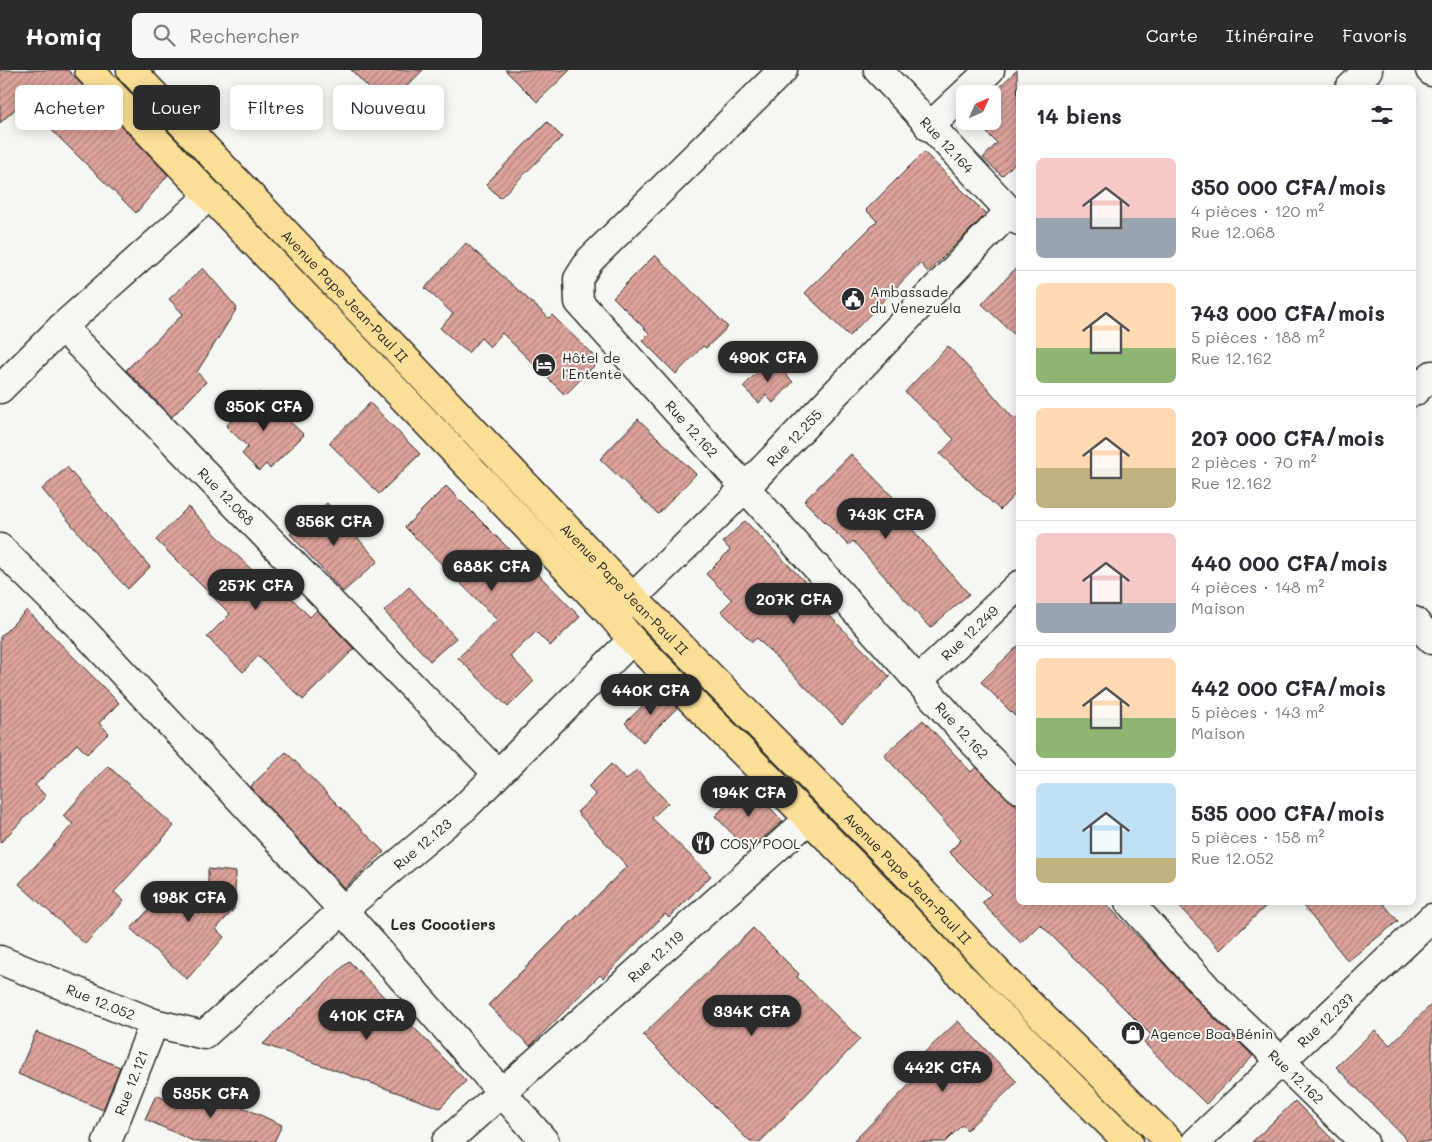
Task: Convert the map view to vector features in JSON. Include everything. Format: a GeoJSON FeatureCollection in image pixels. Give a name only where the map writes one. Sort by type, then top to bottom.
{"type":"FeatureCollection","features":[{"type":"Feature","properties":{"kind":"main road","name":"Avenue Pape Jean-Paul II"},"geometry":{"type":"LineString","coordinates":[[89,70],[613,617],[632,640],[964,979],[1127,1142]]}},
{"type":"Feature","properties":{"kind":"main road","name":"Avenue Pape Jean-Paul II"},"geometry":{"type":"LineString","coordinates":[[131,70],[632,597],[906,874],[1005,980],[1170,1142]]}},
{"type":"Feature","properties":{"kind":"street","name":"Rue 12.162"},"geometry":{"type":"LineString","coordinates":[[783,70],[590,260],[578,279],[580,302],[973,742],[1016,786]]}},
{"type":"Feature","properties":{"kind":"street","name":"Rue 12.164"},"geometry":{"type":"LineString","coordinates":[[878,70],[1014,217]]}},
{"type":"Feature","properties":{"kind":"street"},"geometry":{"type":"LineString","coordinates":[[929,127],[990,70]]}},
{"type":"Feature","properties":{"kind":"street"},"geometry":{"type":"LineString","coordinates":[[1353,85],[1368,70]]}},
{"type":"Feature","properties":{"kind":"street"},"geometry":{"type":"LineString","coordinates":[[0,389],[62,327],[209,196]]}},
{"type":"Feature","properties":{"kind":"street","name":"Rue 12.255"},"geometry":{"type":"LineString","coordinates":[[613,617],[746,488],[1014,217]]}},
{"type":"Feature","properties":{"kind":"street","name":"Rue 12.068"},"geometry":{"type":"LineString","coordinates":[[62,327],[497,773]]}},
{"type":"Feature","properties":{"kind":"street"},"geometry":{"type":"LineString","coordinates":[[1416,390],[1432,375]]}},
{"type":"Feature","properties":{"kind":"street"},"geometry":{"type":"LineString","coordinates":[[0,548],[84,630],[343,910],[502,1095],[545,1142]]}},
{"type":"Feature","properties":{"kind":"street","name":"Rue 12.249"},"geometry":{"type":"LineString","coordinates":[[919,680],[1016,587]]}},
{"type":"Feature","properties":{"kind":"street"},"geometry":{"type":"LineString","coordinates":[[1416,623],[1432,640]]}},
{"type":"Feature","properties":{"kind":"street","name":"Rue 12.123"},"geometry":{"type":"LineString","coordinates":[[204,1034],[343,910],[464,808],[632,640]]}},
{"type":"Feature","properties":{"kind":"street","name":"Rue 12.119"},"geometry":{"type":"LineString","coordinates":[[446,1142],[502,1095],[809,819]]}},
{"type":"Feature","properties":{"kind":"street","name":"Rue 12.162"},"geometry":{"type":"LineString","coordinates":[[1131,905],[1215,997],[1364,1142]]}},
{"type":"Feature","properties":{"kind":"street","name":"Rue 12.237"},"geometry":{"type":"LineString","coordinates":[[1196,1142],[1432,918]]}},
{"type":"Feature","properties":{"kind":"street","name":"Rue 12.052"},"geometry":{"type":"LineString","coordinates":[[0,960],[154,1023],[204,1034]]}},
{"type":"Feature","properties":{"kind":"street","name":"Rue 12.121"},"geometry":{"type":"LineString","coordinates":[[107,1142],[154,1023]]}},
{"type":"Feature","properties":{"kind":"building"},"geometry":{"type":"Polygon","coordinates":[[[0,70],[68,70],[82,85],[15,85],[15,109],[0,123],[0,70]]]}},
{"type":"Feature","properties":{"kind":"building"},"geometry":{"type":"Polygon","coordinates":[[[351,70],[423,70],[408,85],[366,85],[351,70]]]}},
{"type":"Feature","properties":{"kind":"building"},"geometry":{"type":"Polygon","coordinates":[[[505,70],[570,70],[537,102],[505,70]]]}},
{"type":"Feature","properties":{"kind":"building"},"geometry":{"type":"Polygon","coordinates":[[[1017,70],[1016,162],[1002,176],[983,158],[997,143],[984,130],[1001,130],[1001,85],[1017,70]]]}},
{"type":"Feature","properties":{"kind":"building"},"geometry":{"type":"Polygon","coordinates":[[[547,122],[562,137],[500,198],[486,184],[547,122]]]}},
{"type":"Feature","properties":{"kind":"building"},"geometry":{"type":"Polygon","coordinates":[[[123,128],[168,175],[136,213],[52,130],[123,130],[123,128]]]}},
{"type":"Feature","properties":{"kind":"building"},"geometry":{"type":"Polygon","coordinates":[[[924,152],[986,214],[928,272],[920,263],[849,336],[805,293],[877,221],[866,210],[924,152]]]}},
{"type":"Feature","properties":{"kind":"building"},"geometry":{"type":"Polygon","coordinates":[[[466,243],[549,318],[552,315],[599,361],[565,395],[502,333],[490,347],[481,338],[468,353],[440,328],[453,314],[425,288],[466,243]]]}},
{"type":"Feature","properties":{"kind":"building"},"geometry":{"type":"Polygon","coordinates":[[[655,255],[728,327],[706,348],[703,346],[676,374],[642,340],[649,333],[613,297],[655,255]]]}},
{"type":"Feature","properties":{"kind":"building"},"geometry":{"type":"Polygon","coordinates":[[[203,268],[237,308],[197,372],[206,382],[172,417],[126,370],[183,314],[169,299],[203,268]]]}},
{"type":"Feature","properties":{"kind":"building"},"geometry":{"type":"Polygon","coordinates":[[[1016,268],[1016,336],[982,304],[1016,268]]]}},
{"type":"Feature","properties":{"kind":"building"},"geometry":{"type":"Polygon","coordinates":[[[948,346],[1012,417],[1016,418],[1016,493],[1000,510],[940,454],[954,439],[905,392],[948,346]]]}},
{"type":"Feature","properties":{"kind":"building"},"geometry":{"type":"Polygon","coordinates":[[[770,359],[793,382],[773,403],[766,395],[759,403],[743,387],[770,359]]]}},
{"type":"Feature","properties":{"kind":"building"},"geometry":{"type":"Polygon","coordinates":[[[259,392],[304,435],[270,469],[266,464],[259,471],[242,454],[248,447],[226,426],[259,392]]]}},
{"type":"Feature","properties":{"kind":"building"},"geometry":{"type":"Polygon","coordinates":[[[370,403],[420,454],[379,494],[329,443],[370,403]]]}},
{"type":"Feature","properties":{"kind":"building"},"geometry":{"type":"Polygon","coordinates":[[[638,419],[696,474],[658,514],[600,459],[638,419]]]}},
{"type":"Feature","properties":{"kind":"building"},"geometry":{"type":"Polygon","coordinates":[[[851,454],[895,499],[890,504],[969,594],[930,628],[853,541],[848,545],[804,501],[851,454]]]}},
{"type":"Feature","properties":{"kind":"building"},"geometry":{"type":"Polygon","coordinates":[[[67,467],[150,567],[128,589],[106,566],[42,489],[67,467]]]}},
{"type":"Feature","properties":{"kind":"building"},"geometry":{"type":"Polygon","coordinates":[[[446,486],[580,617],[550,646],[536,632],[510,656],[534,681],[508,707],[458,658],[497,620],[405,527],[446,486]]]}},
{"type":"Feature","properties":{"kind":"building"},"geometry":{"type":"Polygon","coordinates":[[[327,503],[378,561],[343,592],[290,534],[327,503]]]}},
{"type":"Feature","properties":{"kind":"building"},"geometry":{"type":"Polygon","coordinates":[[[188,507],[263,581],[269,575],[310,617],[317,610],[354,649],[303,700],[258,656],[243,672],[207,637],[230,614],[156,540],[188,507]]]}},
{"type":"Feature","properties":{"kind":"building"},"geometry":{"type":"Polygon","coordinates":[[[745,521],[815,592],[811,597],[890,677],[842,724],[757,638],[752,642],[721,611],[732,600],[706,574],[730,550],[723,542],[745,521]]]}},
{"type":"Feature","properties":{"kind":"building"},"geometry":{"type":"Polygon","coordinates":[[[409,587],[456,638],[430,661],[384,611],[409,587]]]}},
{"type":"Feature","properties":{"kind":"building"},"geometry":{"type":"Polygon","coordinates":[[[27,610],[119,703],[99,723],[109,733],[87,754],[77,744],[35,785],[46,796],[0,843],[0,637],[27,610]]]}},
{"type":"Feature","properties":{"kind":"building"},"geometry":{"type":"Polygon","coordinates":[[[1016,648],[1016,717],[981,682],[1016,648]]]}},
{"type":"Feature","properties":{"kind":"building"},"geometry":{"type":"Polygon","coordinates":[[[659,690],[677,708],[643,742],[625,723],[659,690]]]}},
{"type":"Feature","properties":{"kind":"building"},"geometry":{"type":"Polygon","coordinates":[[[923,720],[971,772],[976,767],[1016,805],[1016,905],[1107,905],[1204,1008],[1253,1056],[1206,1104],[1144,1043],[1151,1035],[1040,924],[1021,943],[982,903],[991,894],[949,852],[961,840],[884,755],[923,720]]]}},
{"type":"Feature","properties":{"kind":"building"},"geometry":{"type":"Polygon","coordinates":[[[286,752],[384,852],[344,888],[250,787],[286,752]]]}},
{"type":"Feature","properties":{"kind":"building"},"geometry":{"type":"Polygon","coordinates":[[[611,764],[626,780],[637,770],[668,803],[652,818],[711,876],[669,918],[665,914],[603,978],[600,975],[530,1046],[488,1005],[627,866],[577,812],[596,795],[588,787],[611,764]]]}},
{"type":"Feature","properties":{"kind":"building"},"geometry":{"type":"Polygon","coordinates":[[[108,766],[174,826],[114,892],[124,901],[85,944],[19,884],[73,824],[63,816],[108,766]]]}},
{"type":"Feature","properties":{"kind":"building"},"geometry":{"type":"Polygon","coordinates":[[[747,785],[783,821],[749,851],[715,816],[747,785]]]}},
{"type":"Feature","properties":{"kind":"building"},"geometry":{"type":"Polygon","coordinates":[[[208,869],[236,872],[234,909],[216,929],[224,937],[187,979],[131,929],[169,887],[190,906],[208,886],[208,869]]]}},
{"type":"Feature","properties":{"kind":"building"},"geometry":{"type":"Polygon","coordinates":[[[1178,905],[1267,905],[1220,950],[1178,905]]]}},
{"type":"Feature","properties":{"kind":"building"},"geometry":{"type":"Polygon","coordinates":[[[1302,905],[1385,905],[1398,921],[1348,961],[1302,905]]]}},
{"type":"Feature","properties":{"kind":"building"},"geometry":{"type":"Polygon","coordinates":[[[753,928],[799,974],[797,977],[860,1039],[760,1142],[750,1142],[643,1035],[753,928]]]}},
{"type":"Feature","properties":{"kind":"building"},"geometry":{"type":"Polygon","coordinates":[[[349,961],[466,1081],[440,1108],[263,1044],[349,961]]]}},
{"type":"Feature","properties":{"kind":"building"},"geometry":{"type":"Polygon","coordinates":[[[1432,1004],[1432,1142],[1409,1142],[1336,1067],[1375,1030],[1390,1045],[1432,1004]]]}},
{"type":"Feature","properties":{"kind":"building"},"geometry":{"type":"Polygon","coordinates":[[[958,1021],[1017,1082],[967,1130],[962,1125],[945,1142],[853,1142],[917,1077],[908,1068],[958,1021]]]}},
{"type":"Feature","properties":{"kind":"building"},"geometry":{"type":"Polygon","coordinates":[[[36,1032],[120,1067],[103,1110],[18,1074],[36,1032]]]}},
{"type":"Feature","properties":{"kind":"building"},"geometry":{"type":"Polygon","coordinates":[[[199,1087],[282,1125],[274,1142],[195,1142],[145,1119],[156,1095],[174,1103],[181,1089],[195,1095],[199,1087]]]}},
{"type":"Feature","properties":{"kind":"building"},"geometry":{"type":"Polygon","coordinates":[[[1295,1101],[1335,1142],[1252,1142],[1295,1101]]]}},
{"type":"Feature","properties":{"kind":"place","name":"Ambassade du Venezuela"},"geometry":{"type":"Point","coordinates":[853,299]}},
{"type":"Feature","properties":{"kind":"place","name":"Hôtel de l'Entente"},"geometry":{"type":"Point","coordinates":[544,365]}},
{"type":"Feature","properties":{"kind":"place","name":"COSY POOL"},"geometry":{"type":"Point","coordinates":[703,843]}},
{"type":"Feature","properties":{"kind":"place","name":"Agence Boa Bénin"},"geometry":{"type":"Point","coordinates":[1133,1033]}},
{"type":"Feature","properties":{"kind":"district","name":"Les Cocotiers"},"geometry":{"type":"Point","coordinates":[443,924]}}]}
